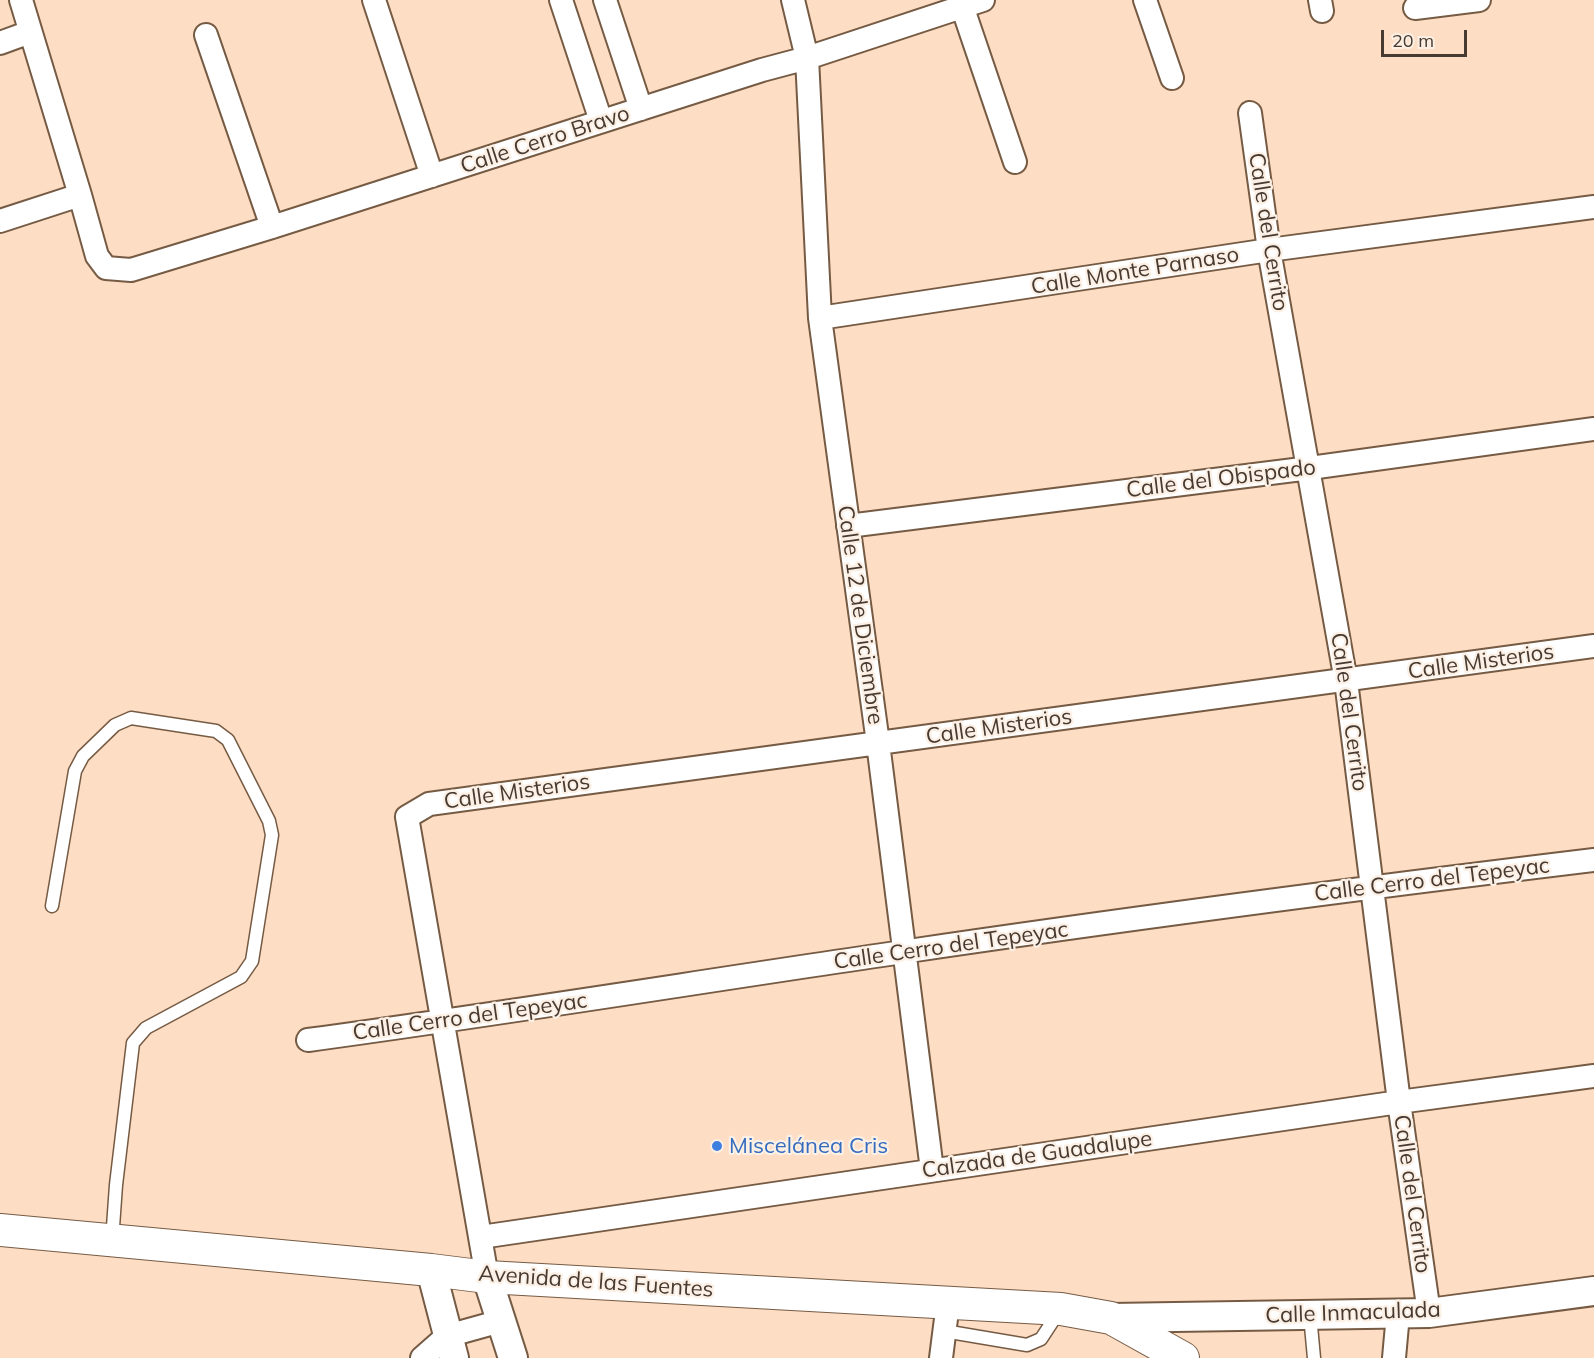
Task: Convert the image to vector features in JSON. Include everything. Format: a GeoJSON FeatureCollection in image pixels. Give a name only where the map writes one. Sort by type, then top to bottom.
{"type":"FeatureCollection","features":[{"type":"Feature","properties":{"kind":"main road","name":"Avenida de las Fuentes"},"geometry":{"type":"LineString","coordinates":[[0,1230],[487,1277],[946,1317],[1061,1309],[1111,1318],[1173,1355]]}},
{"type":"Feature","properties":{"kind":"street"},"geometry":{"type":"LineString","coordinates":[[0,220],[80,195],[21,0]]}},
{"type":"Feature","properties":{"kind":"street"},"geometry":{"type":"LineString","coordinates":[[374,0],[432,176]]}},
{"type":"Feature","properties":{"kind":"street"},"geometry":{"type":"LineString","coordinates":[[561,0],[601,121]]}},
{"type":"Feature","properties":{"kind":"street"},"geometry":{"type":"LineString","coordinates":[[605,0],[641,109]]}},
{"type":"Feature","properties":{"kind":"street","name":"Calle 12 de Diciembre"},"geometry":{"type":"LineString","coordinates":[[793,0],[807,58],[820,318],[878,743],[932,1170]]}},
{"type":"Feature","properties":{"kind":"street"},"geometry":{"type":"LineString","coordinates":[[1145,0],[1172,78]]}},
{"type":"Feature","properties":{"kind":"street"},"geometry":{"type":"LineString","coordinates":[[1415,8],[1479,0]]}},
{"type":"Feature","properties":{"kind":"street"},"geometry":{"type":"LineString","coordinates":[[968,2],[1015,162]]}},
{"type":"Feature","properties":{"kind":"street","name":"Calle Cerro Bravo"},"geometry":{"type":"LineString","coordinates":[[80,195],[97,256],[106,268],[130,270],[272,227],[762,70],[807,58],[968,2]]}},
{"type":"Feature","properties":{"kind":"street"},"geometry":{"type":"LineString","coordinates":[[0,43],[30,32]]}},
{"type":"Feature","properties":{"kind":"street"},"geometry":{"type":"LineString","coordinates":[[206,35],[272,227]]}},
{"type":"Feature","properties":{"kind":"street","name":"Calle del Cerrito"},"geometry":{"type":"LineString","coordinates":[[1250,113],[1269,250],[1310,468],[1346,681],[1428,1313]]}},
{"type":"Feature","properties":{"kind":"street","name":"Calle Monte Parnaso"},"geometry":{"type":"LineString","coordinates":[[820,318],[1269,250],[1594,207]]}},
{"type":"Feature","properties":{"kind":"street","name":"Calle del Obispado"},"geometry":{"type":"LineString","coordinates":[[848,526],[1310,468],[1594,429]]}},
{"type":"Feature","properties":{"kind":"street","name":"Calle Misterios"},"geometry":{"type":"LineString","coordinates":[[441,1022],[407,817],[429,804],[1594,646]]}},
{"type":"Feature","properties":{"kind":"street","name":"Calle Cerro del Tepeyac"},"geometry":{"type":"LineString","coordinates":[[308,1041],[905,952],[1371,887],[1594,860]]}},
{"type":"Feature","properties":{"kind":"street"},"geometry":{"type":"LineString","coordinates":[[441,1022],[487,1277],[513,1358]]}},
{"type":"Feature","properties":{"kind":"street","name":"Calzada de Guadalupe"},"geometry":{"type":"LineString","coordinates":[[481,1237],[1399,1102],[1594,1076]]}},
{"type":"Feature","properties":{"kind":"street"},"geometry":{"type":"LineString","coordinates":[[431,1270],[451,1347]]}},
{"type":"Feature","properties":{"kind":"street","name":"Calle Inmaculada"},"geometry":{"type":"LineString","coordinates":[[1111,1318],[1428,1313],[1594,1291]]}},
{"type":"Feature","properties":{"kind":"street"},"geometry":{"type":"LineString","coordinates":[[1394,1358],[1398,1314]]}},
{"type":"Feature","properties":{"kind":"street"},"geometry":{"type":"LineString","coordinates":[[941,1358],[946,1317]]}},
{"type":"Feature","properties":{"kind":"street"},"geometry":{"type":"LineString","coordinates":[[422,1358],[451,1347],[501,1321]]}},
{"type":"Feature","properties":{"kind":"lane"},"geometry":{"type":"LineString","coordinates":[[52,906],[75,771],[83,756],[115,725],[130,718],[216,731],[228,740],[269,821],[272,835],[252,961],[241,977],[146,1028],[133,1043],[116,1185],[112,1240]]}},
{"type":"Feature","properties":{"kind":"lane"},"geometry":{"type":"LineString","coordinates":[[1310,1315],[1314,1358]]}},
{"type":"Feature","properties":{"kind":"place","name":"Miscelánea Cris"},"geometry":{"type":"Point","coordinates":[717,1146]}}]}
